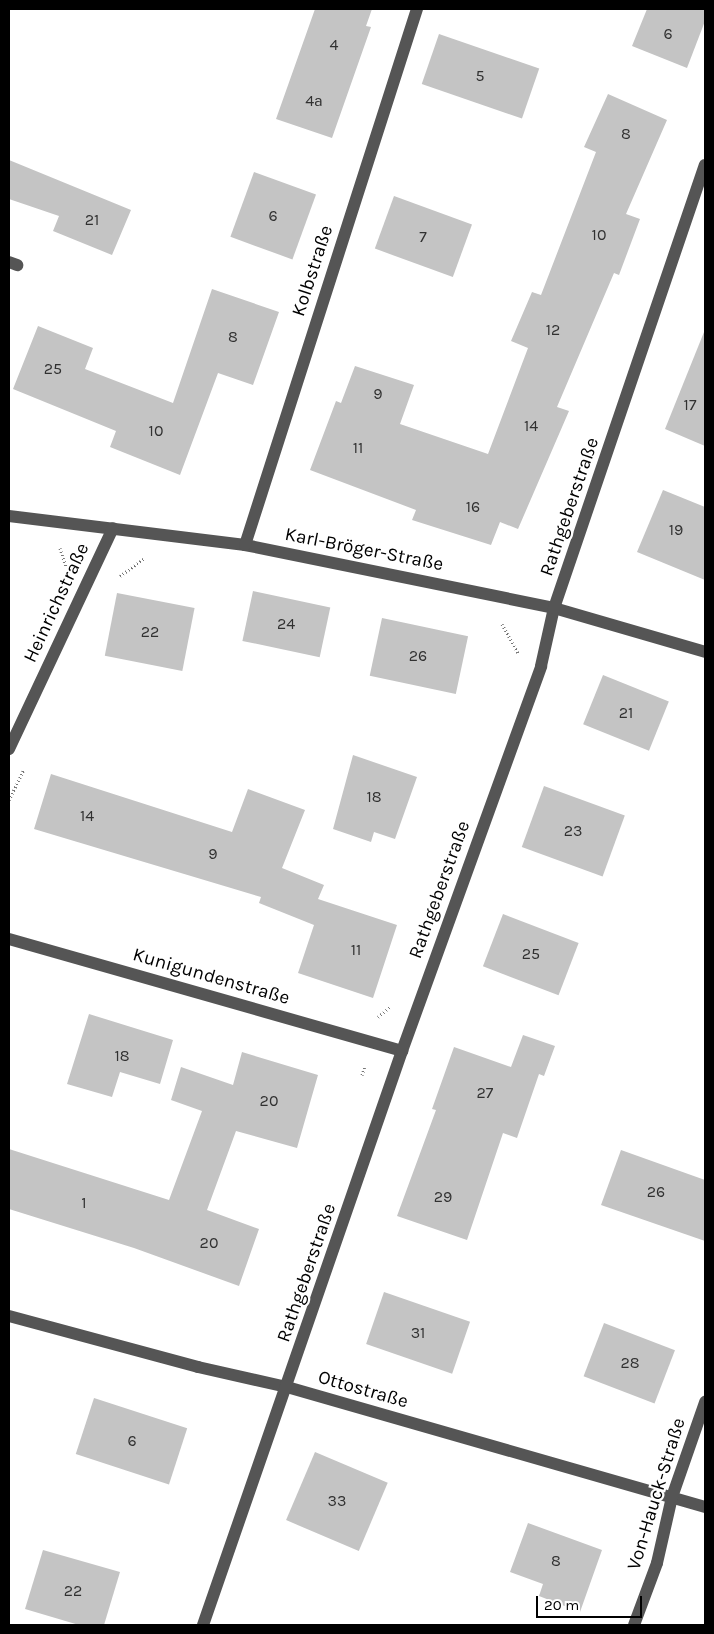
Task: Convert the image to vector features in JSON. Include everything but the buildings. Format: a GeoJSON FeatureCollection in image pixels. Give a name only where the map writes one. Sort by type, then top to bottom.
{"type":"FeatureCollection","features":[{"type":"Feature","properties":{"kind":"street","name":"Kolbstraße"},"geometry":{"type":"LineString","coordinates":[[245,545],[417,9]]}},
{"type":"Feature","properties":{"kind":"street","name":"Rathgeberstraße"},"geometry":{"type":"LineString","coordinates":[[203,1625],[402,1051],[541,666],[554,608],[705,165]]}},
{"type":"Feature","properties":{"kind":"street","name":"Karl-Bröger-Straße"},"geometry":{"type":"LineString","coordinates":[[9,516],[245,545],[554,608],[705,652]]}},
{"type":"Feature","properties":{"kind":"street","name":"Heinrichstraße"},"geometry":{"type":"LineString","coordinates":[[9,749],[113,528]]}},
{"type":"Feature","properties":{"kind":"street","name":"Kunigundenstraße"},"geometry":{"type":"LineString","coordinates":[[9,940],[402,1051]]}},
{"type":"Feature","properties":{"kind":"street","name":"Ottostraße"},"geometry":{"type":"LineString","coordinates":[[9,1316],[198,1367],[287,1387],[705,1507]]}},
{"type":"Feature","properties":{"kind":"street","name":"Von-Hauck-Straße"},"geometry":{"type":"LineString","coordinates":[[634,1625],[657,1563],[672,1497],[705,1402]]}},
{"type":"Feature","properties":{"kind":"path"},"geometry":{"type":"LineString","coordinates":[[115,582],[130,566],[154,556]]}},
{"type":"Feature","properties":{"kind":"path"},"geometry":{"type":"LineString","coordinates":[[497,620],[513,640],[519,657]]}},
{"type":"Feature","properties":{"kind":"path"},"geometry":{"type":"LineString","coordinates":[[9,800],[25,766]]}},
{"type":"Feature","properties":{"kind":"path"},"geometry":{"type":"LineString","coordinates":[[374,1019],[393,1004]]}}]}
